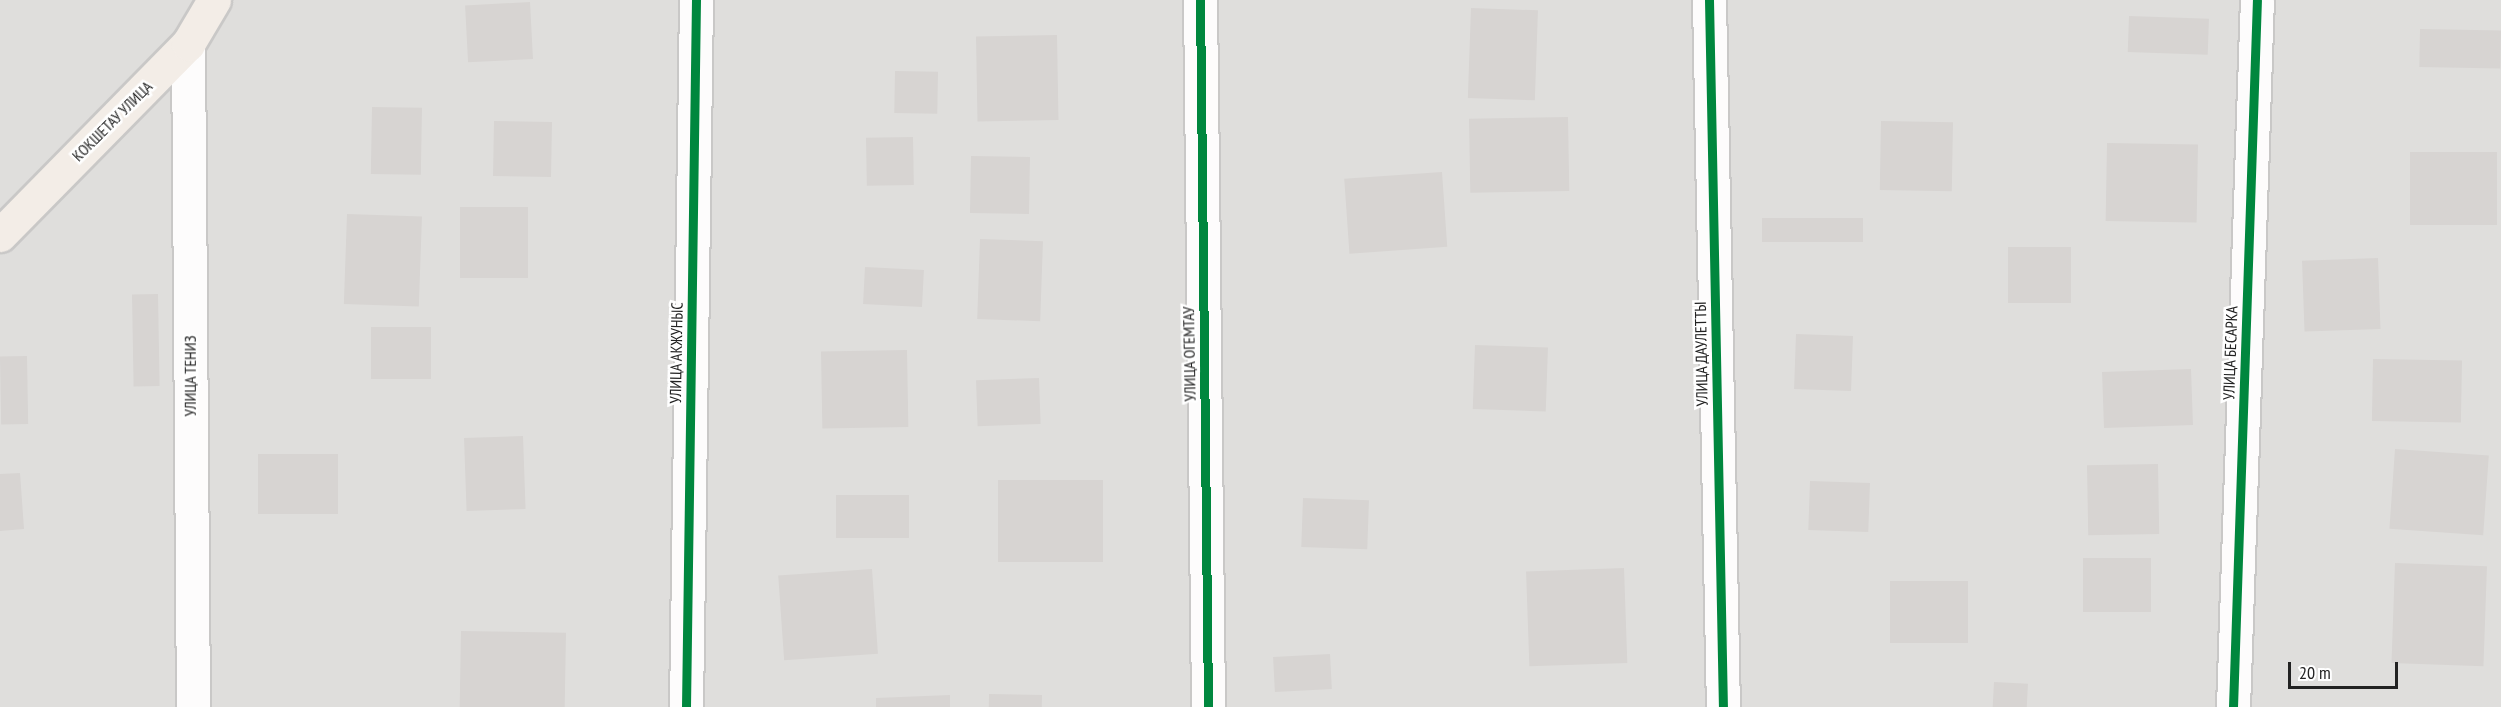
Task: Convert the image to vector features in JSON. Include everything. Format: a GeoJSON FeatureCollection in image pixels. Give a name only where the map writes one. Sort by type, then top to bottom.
{"type":"FeatureCollection","features":[{"type":"Feature","properties":{"kind":"main road","name":"КОКШЕТАУ УЛИЦА"},"geometry":{"type":"LineString","coordinates":[[0,235],[188,44],[214,0]]}},
{"type":"Feature","properties":{"kind":"street","name":"УЛИЦА АКЖУНЫС"},"geometry":{"type":"LineString","coordinates":[[686,707],[696,0]]}},
{"type":"Feature","properties":{"kind":"street","name":"УЛИЦА ОГЕМТАУ"},"geometry":{"type":"LineString","coordinates":[[1200,0],[1208,707]]}},
{"type":"Feature","properties":{"kind":"street","name":"УЛИЦА ДАУЛЕТТЫ"},"geometry":{"type":"LineString","coordinates":[[1709,0],[1723,707]]}},
{"type":"Feature","properties":{"kind":"street","name":"УЛИЦА БЕСАРКА"},"geometry":{"type":"LineString","coordinates":[[2233,707],[2258,0]]}},
{"type":"Feature","properties":{"kind":"street","name":"УЛИЦА ТЕНИЗ"},"geometry":{"type":"LineString","coordinates":[[188,44],[193,707]]}},
{"type":"Feature","properties":{"kind":"shaded area"},"geometry":{"type":"Polygon","coordinates":[[[0,0],[2501,0],[2501,707],[0,707],[0,0]]]}},
{"type":"Feature","properties":{"kind":"building"},"geometry":{"type":"Polygon","coordinates":[[[530,2],[533,59],[468,62],[465,5],[530,2]]]}},
{"type":"Feature","properties":{"kind":"building"},"geometry":{"type":"Polygon","coordinates":[[[1471,8],[1538,10],[1535,100],[1468,98],[1471,8]]]}},
{"type":"Feature","properties":{"kind":"building"},"geometry":{"type":"Polygon","coordinates":[[[2129,16],[2209,19],[2208,55],[2128,52],[2129,16]]]}},
{"type":"Feature","properties":{"kind":"building"},"geometry":{"type":"Polygon","coordinates":[[[2420,29],[2501,30],[2500,68],[2419,67],[2420,29]]]}},
{"type":"Feature","properties":{"kind":"building"},"geometry":{"type":"Polygon","coordinates":[[[1057,35],[1058,120],[977,121],[976,36],[1057,35]]]}},
{"type":"Feature","properties":{"kind":"building"},"geometry":{"type":"Polygon","coordinates":[[[895,71],[938,72],[937,114],[894,113],[895,71]]]}},
{"type":"Feature","properties":{"kind":"building"},"geometry":{"type":"Polygon","coordinates":[[[372,107],[422,108],[421,175],[371,174],[372,107]]]}},
{"type":"Feature","properties":{"kind":"building"},"geometry":{"type":"Polygon","coordinates":[[[1568,117],[1569,191],[1470,193],[1469,119],[1568,117]]]}},
{"type":"Feature","properties":{"kind":"building"},"geometry":{"type":"Polygon","coordinates":[[[494,121],[552,122],[551,177],[493,176],[494,121]]]}},
{"type":"Feature","properties":{"kind":"building"},"geometry":{"type":"Polygon","coordinates":[[[1881,121],[1953,122],[1952,191],[1880,190],[1881,121]]]}},
{"type":"Feature","properties":{"kind":"building"},"geometry":{"type":"Polygon","coordinates":[[[913,137],[914,185],[867,186],[866,138],[913,137]]]}},
{"type":"Feature","properties":{"kind":"building"},"geometry":{"type":"Polygon","coordinates":[[[2107,143],[2198,145],[2197,223],[2106,221],[2107,143]]]}},
{"type":"Feature","properties":{"kind":"building"},"geometry":{"type":"Polygon","coordinates":[[[2410,152],[2497,152],[2497,225],[2410,225],[2410,152]]]}},
{"type":"Feature","properties":{"kind":"building"},"geometry":{"type":"Polygon","coordinates":[[[971,156],[1030,157],[1029,214],[970,213],[971,156]]]}},
{"type":"Feature","properties":{"kind":"building"},"geometry":{"type":"Polygon","coordinates":[[[1442,172],[1447,247],[1349,254],[1344,179],[1442,172]]]}},
{"type":"Feature","properties":{"kind":"building"},"geometry":{"type":"Polygon","coordinates":[[[460,207],[528,207],[528,278],[460,278],[460,207]]]}},
{"type":"Feature","properties":{"kind":"building"},"geometry":{"type":"Polygon","coordinates":[[[347,214],[422,217],[419,307],[344,304],[347,214]]]}},
{"type":"Feature","properties":{"kind":"building"},"geometry":{"type":"Polygon","coordinates":[[[1762,218],[1863,218],[1863,242],[1762,242],[1762,218]]]}},
{"type":"Feature","properties":{"kind":"building"},"geometry":{"type":"Polygon","coordinates":[[[980,239],[1043,241],[1040,321],[977,319],[980,239]]]}},
{"type":"Feature","properties":{"kind":"building"},"geometry":{"type":"Polygon","coordinates":[[[2008,247],[2071,247],[2071,303],[2008,303],[2008,247]]]}},
{"type":"Feature","properties":{"kind":"building"},"geometry":{"type":"Polygon","coordinates":[[[2378,258],[2380,329],[2305,332],[2302,261],[2378,258]]]}},
{"type":"Feature","properties":{"kind":"building"},"geometry":{"type":"Polygon","coordinates":[[[865,267],[924,270],[922,307],[863,304],[865,267]]]}},
{"type":"Feature","properties":{"kind":"building"},"geometry":{"type":"Polygon","coordinates":[[[132,294],[158,294],[160,386],[134,386],[132,294]]]}},
{"type":"Feature","properties":{"kind":"building"},"geometry":{"type":"Polygon","coordinates":[[[371,327],[431,327],[431,379],[371,379],[371,327]]]}},
{"type":"Feature","properties":{"kind":"building"},"geometry":{"type":"Polygon","coordinates":[[[1796,334],[1853,336],[1851,391],[1794,389],[1796,334]]]}},
{"type":"Feature","properties":{"kind":"building"},"geometry":{"type":"Polygon","coordinates":[[[1475,345],[1548,348],[1546,412],[1473,409],[1475,345]]]}},
{"type":"Feature","properties":{"kind":"building"},"geometry":{"type":"Polygon","coordinates":[[[907,350],[908,427],[822,428],[821,352],[907,350]]]}},
{"type":"Feature","properties":{"kind":"building"},"geometry":{"type":"Polygon","coordinates":[[[0,356],[27,356],[28,424],[1,424],[0,356]]]}},
{"type":"Feature","properties":{"kind":"building"},"geometry":{"type":"Polygon","coordinates":[[[2373,359],[2462,361],[2461,423],[2372,421],[2373,359]]]}},
{"type":"Feature","properties":{"kind":"building"},"geometry":{"type":"Polygon","coordinates":[[[2191,369],[2193,425],[2104,428],[2102,372],[2191,369]]]}},
{"type":"Feature","properties":{"kind":"building"},"geometry":{"type":"Polygon","coordinates":[[[1039,378],[1041,424],[978,426],[976,380],[1039,378]]]}},
{"type":"Feature","properties":{"kind":"building"},"geometry":{"type":"Polygon","coordinates":[[[523,436],[526,509],[467,511],[464,438],[523,436]]]}},
{"type":"Feature","properties":{"kind":"building"},"geometry":{"type":"Polygon","coordinates":[[[2395,449],[2489,456],[2483,535],[2389,529],[2395,449]]]}},
{"type":"Feature","properties":{"kind":"building"},"geometry":{"type":"Polygon","coordinates":[[[258,454],[338,454],[338,514],[258,514],[258,454]]]}},
{"type":"Feature","properties":{"kind":"building"},"geometry":{"type":"Polygon","coordinates":[[[2158,464],[2159,534],[2088,535],[2087,465],[2158,464]]]}},
{"type":"Feature","properties":{"kind":"building"},"geometry":{"type":"Polygon","coordinates":[[[20,473],[24,529],[0,531],[0,474],[20,473]]]}},
{"type":"Feature","properties":{"kind":"building"},"geometry":{"type":"Polygon","coordinates":[[[998,480],[1103,480],[1103,562],[998,562],[998,480]]]}},
{"type":"Feature","properties":{"kind":"building"},"geometry":{"type":"Polygon","coordinates":[[[1810,481],[1870,483],[1868,532],[1808,530],[1810,481]]]}},
{"type":"Feature","properties":{"kind":"building"},"geometry":{"type":"Polygon","coordinates":[[[836,495],[909,495],[909,538],[836,538],[836,495]]]}},
{"type":"Feature","properties":{"kind":"building"},"geometry":{"type":"Polygon","coordinates":[[[1303,498],[1369,500],[1367,549],[1301,547],[1303,498]]]}},
{"type":"Feature","properties":{"kind":"building"},"geometry":{"type":"Polygon","coordinates":[[[2083,558],[2151,558],[2151,612],[2083,612],[2083,558]]]}},
{"type":"Feature","properties":{"kind":"building"},"geometry":{"type":"Polygon","coordinates":[[[2395,563],[2487,566],[2483,666],[2392,663],[2395,563]]]}},
{"type":"Feature","properties":{"kind":"building"},"geometry":{"type":"Polygon","coordinates":[[[1624,568],[1627,663],[1529,666],[1526,571],[1624,568]]]}},
{"type":"Feature","properties":{"kind":"building"},"geometry":{"type":"Polygon","coordinates":[[[872,569],[878,654],[784,660],[778,576],[872,569]]]}},
{"type":"Feature","properties":{"kind":"building"},"geometry":{"type":"Polygon","coordinates":[[[1890,581],[1968,581],[1968,643],[1890,643],[1890,581]]]}},
{"type":"Feature","properties":{"kind":"building"},"geometry":{"type":"Polygon","coordinates":[[[461,631],[566,633],[565,707],[460,707],[461,631]]]}},
{"type":"Feature","properties":{"kind":"building"},"geometry":{"type":"Polygon","coordinates":[[[1330,654],[1332,689],[1275,692],[1273,657],[1330,654]]]}},
{"type":"Feature","properties":{"kind":"building"},"geometry":{"type":"Polygon","coordinates":[[[1994,682],[2028,684],[2027,707],[1993,707],[1994,682]]]}},
{"type":"Feature","properties":{"kind":"building"},"geometry":{"type":"Polygon","coordinates":[[[989,694],[1042,695],[1042,707],[989,707],[989,694]]]}},
{"type":"Feature","properties":{"kind":"building"},"geometry":{"type":"Polygon","coordinates":[[[950,695],[950,707],[876,707],[876,698],[950,695]]]}},
{"type":"Feature","properties":{"kind":"cycle path"},"geometry":{"type":"LineString","coordinates":[[686,707],[696,0]]}},
{"type":"Feature","properties":{"kind":"cycle path"},"geometry":{"type":"LineString","coordinates":[[1200,0],[1208,707]]}},
{"type":"Feature","properties":{"kind":"cycle path"},"geometry":{"type":"LineString","coordinates":[[1709,0],[1723,707]]}},
{"type":"Feature","properties":{"kind":"cycle path"},"geometry":{"type":"LineString","coordinates":[[2233,707],[2257,0]]}}]}
